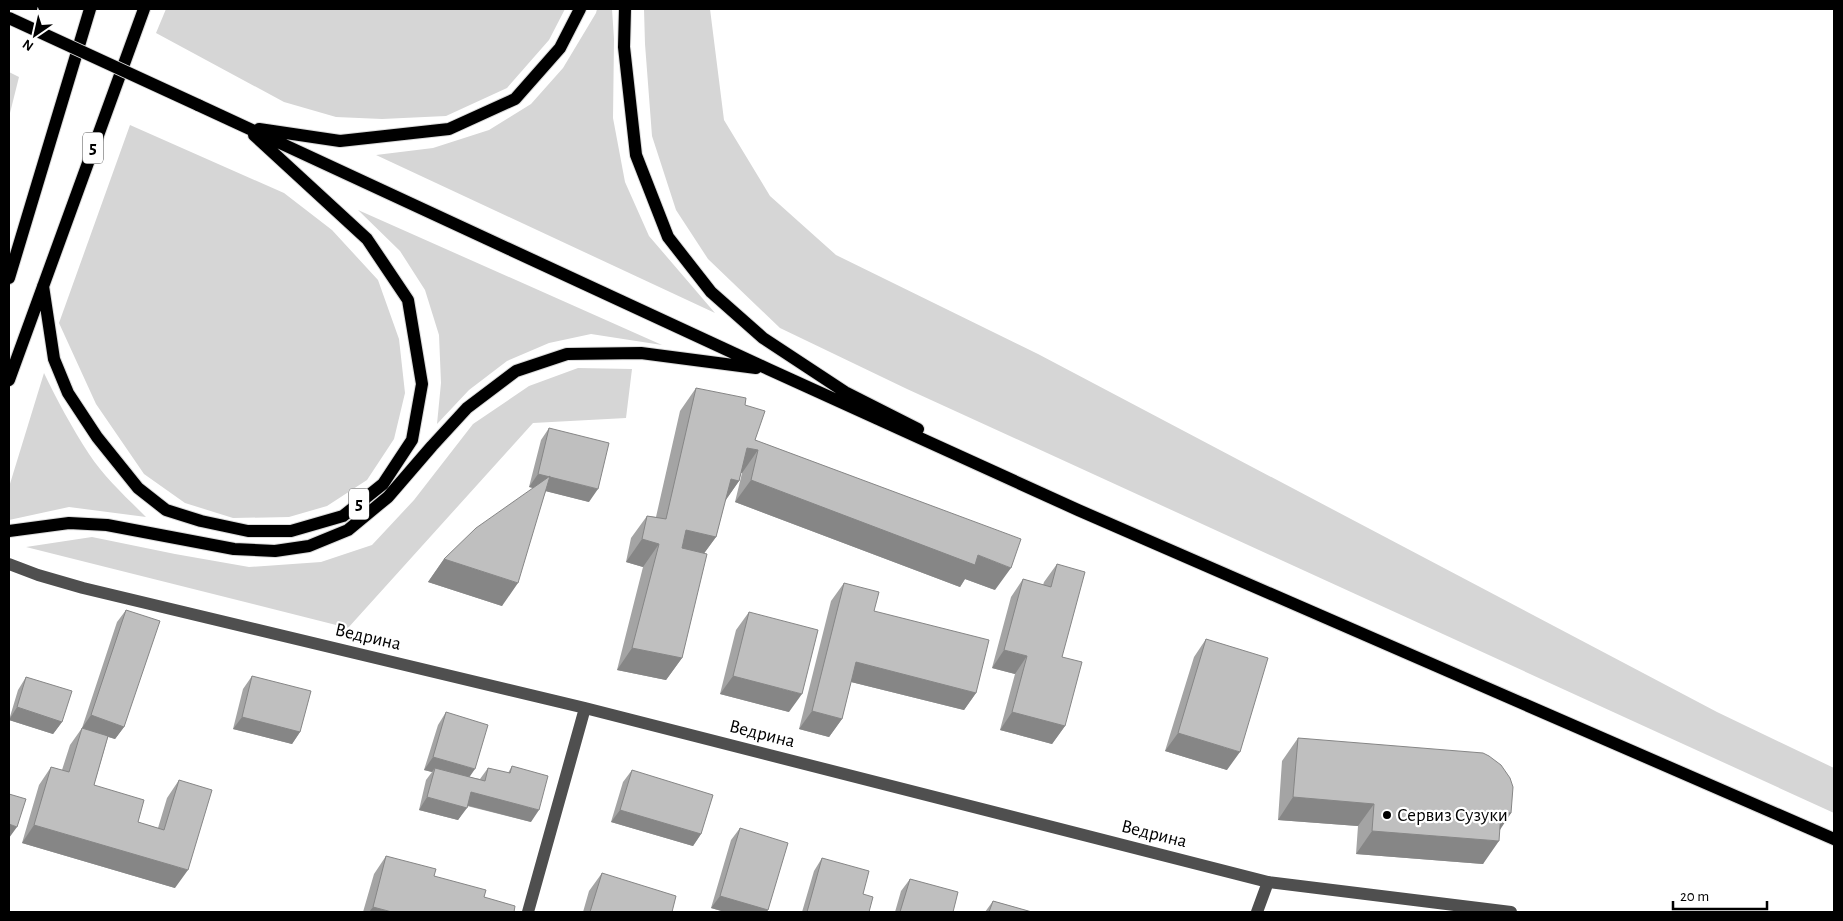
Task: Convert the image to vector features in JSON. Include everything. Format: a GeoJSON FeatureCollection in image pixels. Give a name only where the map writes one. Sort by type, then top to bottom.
{"type":"FeatureCollection","features":[{"type":"Feature","properties":{"kind":"main road"},"geometry":{"type":"LineString","coordinates":[[9,278],[90,9]]}},
{"type":"Feature","properties":{"kind":"main road","name":"5"},"geometry":{"type":"LineString","coordinates":[[9,18],[198,105],[244,126],[367,240],[408,300],[422,384],[412,440],[383,484],[343,516],[291,531],[248,531],[201,521],[166,510],[138,488],[97,437],[68,394],[54,359],[43,286],[144,9]]}},
{"type":"Feature","properties":{"kind":"main road"},"geometry":{"type":"LineString","coordinates":[[244,126],[340,141],[449,129],[515,99],[560,48],[580,9]]}},
{"type":"Feature","properties":{"kind":"main road"},"geometry":{"type":"LineString","coordinates":[[625,9],[624,47],[636,155],[668,237],[711,292],[763,338],[845,392],[1078,510]]}},
{"type":"Feature","properties":{"kind":"main road"},"geometry":{"type":"LineString","coordinates":[[244,126],[768,369],[1078,510],[1834,839]]}},
{"type":"Feature","properties":{"kind":"main road"},"geometry":{"type":"LineString","coordinates":[[9,380],[43,286]]}},
{"type":"Feature","properties":{"kind":"main road"},"geometry":{"type":"LineString","coordinates":[[9,531],[69,523],[107,525],[234,549],[275,551],[310,546],[348,530],[388,497],[467,408],[516,371],[567,354],[623,353],[642,353],[768,369]]}},
{"type":"Feature","properties":{"kind":"street","name":"Ведрина"},"geometry":{"type":"LineString","coordinates":[[9,564],[83,588],[585,708],[1268,882],[1511,912]]}},
{"type":"Feature","properties":{"kind":"street"},"geometry":{"type":"LineString","coordinates":[[528,912],[585,708]]}},
{"type":"Feature","properties":{"kind":"street"},"geometry":{"type":"LineString","coordinates":[[1257,912],[1268,882]]}},
{"type":"Feature","properties":{"kind":"shaded area"},"geometry":{"type":"Polygon","coordinates":[[[166,9],[565,9],[549,40],[507,88],[446,116],[382,119],[336,117],[284,102],[156,33],[166,9]]]}},
{"type":"Feature","properties":{"kind":"shaded area"},"geometry":{"type":"Polygon","coordinates":[[[597,9],[612,9],[614,39],[613,118],[625,182],[649,236],[715,313],[376,155],[433,148],[489,130],[531,104],[563,68],[597,9]]]}},
{"type":"Feature","properties":{"kind":"shaded area"},"geometry":{"type":"Polygon","coordinates":[[[644,9],[710,9],[724,120],[770,196],[836,255],[1038,354],[1717,712],[1834,768],[1834,813],[907,389],[780,328],[708,259],[676,210],[652,136],[644,9]]]}},
{"type":"Feature","properties":{"kind":"shaded area"},"geometry":{"type":"Polygon","coordinates":[[[9,72],[19,77],[9,117],[9,72]]]}},
{"type":"Feature","properties":{"kind":"shaded area"},"geometry":{"type":"Polygon","coordinates":[[[130,125],[284,193],[332,230],[378,280],[399,339],[405,393],[394,439],[367,480],[327,506],[289,517],[233,518],[185,503],[144,474],[96,404],[59,323],[130,125]]]}},
{"type":"Feature","properties":{"kind":"shaded area"},"geometry":{"type":"Polygon","coordinates":[[[358,210],[662,345],[591,334],[549,343],[507,361],[469,390],[437,424],[441,383],[439,335],[425,290],[400,251],[358,210]]]}},
{"type":"Feature","properties":{"kind":"shaded area"},"geometry":{"type":"Polygon","coordinates":[[[578,368],[632,369],[626,418],[533,423],[348,628],[26,547],[92,537],[249,567],[321,562],[372,545],[414,500],[473,424],[529,386],[578,368]]]}},
{"type":"Feature","properties":{"kind":"shaded area"},"geometry":{"type":"Polygon","coordinates":[[[44,373],[59,404],[101,471],[146,517],[69,507],[9,520],[9,487],[44,373]]]}},
{"type":"Feature","properties":{"kind":"building"},"geometry":{"type":"Polygon","coordinates":[[[696,388],[746,398],[745,405],[765,411],[755,440],[1021,539],[1011,568],[978,555],[975,565],[751,480],[758,450],[747,448],[739,481],[731,479],[716,537],[686,530],[682,548],[707,554],[682,658],[632,648],[659,544],[642,539],[647,516],[666,519],[696,388]]]}},
{"type":"Feature","properties":{"kind":"building"},"geometry":{"type":"Polygon","coordinates":[[[549,428],[609,443],[598,489],[538,474],[549,428]]]}},
{"type":"Feature","properties":{"kind":"building"},"geometry":{"type":"Polygon","coordinates":[[[550,476],[518,583],[444,559],[476,528],[550,476]]]}},
{"type":"Feature","properties":{"kind":"building"},"geometry":{"type":"Polygon","coordinates":[[[1057,564],[1085,572],[1062,657],[1082,662],[1065,726],[1012,712],[1027,656],[1004,650],[1023,579],[1051,587],[1057,564]]]}},
{"type":"Feature","properties":{"kind":"building"},"geometry":{"type":"Polygon","coordinates":[[[844,583],[879,592],[874,611],[989,640],[976,693],[856,662],[842,719],[812,711],[844,583]]]}},
{"type":"Feature","properties":{"kind":"building"},"geometry":{"type":"Polygon","coordinates":[[[126,610],[160,621],[124,727],[91,715],[126,610]]]}},
{"type":"Feature","properties":{"kind":"building"},"geometry":{"type":"Polygon","coordinates":[[[749,612],[818,630],[802,694],[733,676],[749,612]]]}},
{"type":"Feature","properties":{"kind":"building"},"geometry":{"type":"Polygon","coordinates":[[[1206,639],[1268,658],[1240,752],[1178,733],[1206,639]]]}},
{"type":"Feature","properties":{"kind":"building"},"geometry":{"type":"Polygon","coordinates":[[[252,676],[311,691],[300,732],[242,717],[252,676]]]}},
{"type":"Feature","properties":{"kind":"building"},"geometry":{"type":"Polygon","coordinates":[[[26,677],[72,691],[62,722],[17,707],[26,677]]]}},
{"type":"Feature","properties":{"kind":"building"},"geometry":{"type":"Polygon","coordinates":[[[446,712],[488,725],[475,769],[433,757],[446,712]]]}},
{"type":"Feature","properties":{"kind":"building"},"geometry":{"type":"Polygon","coordinates":[[[82,728],[108,736],[94,785],[144,800],[138,822],[164,830],[179,780],[212,790],[188,870],[34,825],[51,767],[69,772],[82,728]]]}},
{"type":"Feature","properties":{"kind":"building","name":"Сервиз Сузуки"},"geometry":{"type":"Polygon","coordinates":[[[1298,738],[1483,753],[1489,756],[1501,765],[1510,778],[1513,787],[1511,813],[1501,812],[1499,841],[1372,831],[1374,804],[1293,797],[1298,738]]]}},
{"type":"Feature","properties":{"kind":"building"},"geometry":{"type":"Polygon","coordinates":[[[512,766],[548,776],[539,810],[471,792],[467,808],[427,797],[435,768],[485,781],[488,768],[510,773],[512,766]]]}},
{"type":"Feature","properties":{"kind":"building"},"geometry":{"type":"Polygon","coordinates":[[[632,770],[713,795],[701,834],[620,810],[632,770]]]}},
{"type":"Feature","properties":{"kind":"building"},"geometry":{"type":"Polygon","coordinates":[[[9,794],[26,799],[17,827],[9,824],[9,794]]]}},
{"type":"Feature","properties":{"kind":"building"},"geometry":{"type":"Polygon","coordinates":[[[740,828],[788,843],[768,910],[720,896],[740,828]]]}},
{"type":"Feature","properties":{"kind":"building"},"geometry":{"type":"Polygon","coordinates":[[[386,856],[436,869],[434,876],[486,890],[484,897],[515,906],[514,912],[392,912],[373,907],[386,856]]]}},
{"type":"Feature","properties":{"kind":"building"},"geometry":{"type":"Polygon","coordinates":[[[822,858],[869,871],[863,894],[873,897],[869,912],[807,912],[822,858]]]}},
{"type":"Feature","properties":{"kind":"building"},"geometry":{"type":"Polygon","coordinates":[[[602,873],[676,896],[672,912],[590,912],[602,873]]]}},
{"type":"Feature","properties":{"kind":"building"},"geometry":{"type":"Polygon","coordinates":[[[910,879],[958,892],[953,912],[900,912],[910,879]]]}},
{"type":"Feature","properties":{"kind":"building"},"geometry":{"type":"Polygon","coordinates":[[[993,901],[1032,912],[989,912],[993,901]]]}},
{"type":"Feature","properties":{"kind":"place","name":"Сервиз Сузуки"},"geometry":{"type":"Point","coordinates":[1387,815]}}]}
